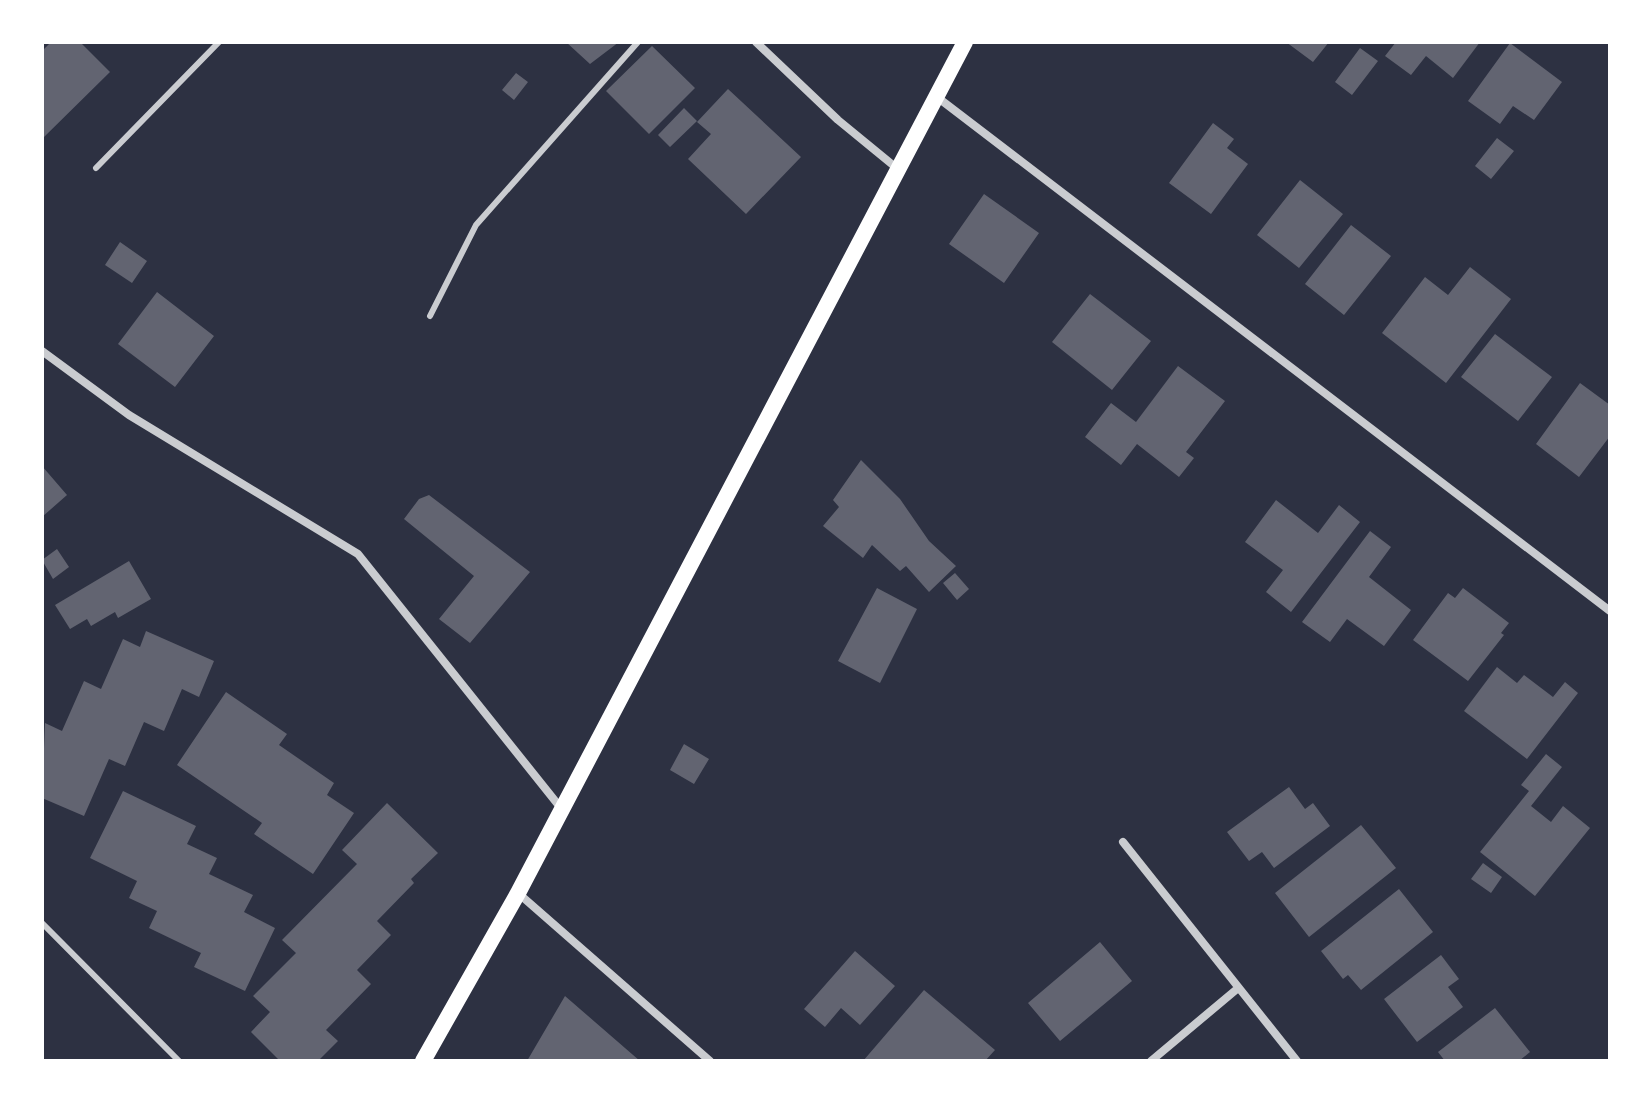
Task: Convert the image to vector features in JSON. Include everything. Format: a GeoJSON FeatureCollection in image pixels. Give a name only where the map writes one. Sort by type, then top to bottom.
{"type":"FeatureCollection","features":[{"type":"Feature","properties":{"kind":"main road"},"geometry":{"type":"LineString","coordinates":[[423,1061],[518,893],[560,807],[900,170],[965,42]]}},
{"type":"Feature","properties":{"kind":"street"},"geometry":{"type":"LineString","coordinates":[[756,42],[838,120],[900,170]]}},
{"type":"Feature","properties":{"kind":"street"},"geometry":{"type":"LineString","coordinates":[[936,97],[1610,611]]}},
{"type":"Feature","properties":{"kind":"street"},"geometry":{"type":"LineString","coordinates":[[42,351],[129,415],[358,554],[560,807]]}},
{"type":"Feature","properties":{"kind":"street"},"geometry":{"type":"LineString","coordinates":[[1123,842],[1297,1061]]}},
{"type":"Feature","properties":{"kind":"street"},"geometry":{"type":"LineString","coordinates":[[518,893],[710,1061]]}},
{"type":"Feature","properties":{"kind":"street"},"geometry":{"type":"LineString","coordinates":[[1151,1061],[1237,989]]}},
{"type":"Feature","properties":{"kind":"lane"},"geometry":{"type":"LineString","coordinates":[[96,168],[219,42]]}},
{"type":"Feature","properties":{"kind":"lane"},"geometry":{"type":"LineString","coordinates":[[430,316],[476,225],[638,42]]}},
{"type":"Feature","properties":{"kind":"lane"},"geometry":{"type":"LineString","coordinates":[[42,923],[179,1061]]}},
{"type":"Feature","properties":{"kind":"building"},"geometry":{"type":"Polygon","coordinates":[[[51,42],[80,42],[110,72],[42,139],[42,51],[51,42]]]}},
{"type":"Feature","properties":{"kind":"building"},"geometry":{"type":"Polygon","coordinates":[[[566,42],[619,42],[590,64],[566,42]]]}},
{"type":"Feature","properties":{"kind":"building"},"geometry":{"type":"Polygon","coordinates":[[[1286,42],[1329,42],[1313,62],[1286,42]]]}},
{"type":"Feature","properties":{"kind":"building"},"geometry":{"type":"Polygon","coordinates":[[[1396,42],[1480,42],[1453,78],[1426,56],[1411,75],[1385,56],[1396,42]]]}},
{"type":"Feature","properties":{"kind":"building"},"geometry":{"type":"Polygon","coordinates":[[[1510,43],[1562,82],[1534,120],[1513,106],[1500,124],[1468,101],[1510,43]]]}},
{"type":"Feature","properties":{"kind":"building"},"geometry":{"type":"Polygon","coordinates":[[[652,46],[695,88],[649,134],[606,91],[652,46]]]}},
{"type":"Feature","properties":{"kind":"building"},"geometry":{"type":"Polygon","coordinates":[[[1360,48],[1378,61],[1352,95],[1335,82],[1360,48]]]}},
{"type":"Feature","properties":{"kind":"building"},"geometry":{"type":"Polygon","coordinates":[[[516,73],[528,82],[514,100],[502,90],[516,73]]]}},
{"type":"Feature","properties":{"kind":"building"},"geometry":{"type":"Polygon","coordinates":[[[728,89],[801,157],[746,214],[688,159],[711,134],[697,122],[728,89]]]}},
{"type":"Feature","properties":{"kind":"building"},"geometry":{"type":"Polygon","coordinates":[[[684,108],[697,121],[670,147],[658,135],[684,108]]]}},
{"type":"Feature","properties":{"kind":"building"},"geometry":{"type":"Polygon","coordinates":[[[1213,123],[1234,139],[1227,148],[1248,164],[1211,214],[1169,183],[1213,123]]]}},
{"type":"Feature","properties":{"kind":"building"},"geometry":{"type":"Polygon","coordinates":[[[1497,138],[1514,151],[1491,179],[1475,166],[1497,138]]]}},
{"type":"Feature","properties":{"kind":"building"},"geometry":{"type":"Polygon","coordinates":[[[1300,180],[1343,214],[1299,268],[1257,235],[1300,180]]]}},
{"type":"Feature","properties":{"kind":"building"},"geometry":{"type":"Polygon","coordinates":[[[984,194],[1039,233],[1004,283],[949,244],[984,194]]]}},
{"type":"Feature","properties":{"kind":"building"},"geometry":{"type":"Polygon","coordinates":[[[1351,225],[1391,256],[1344,315],[1305,284],[1351,225]]]}},
{"type":"Feature","properties":{"kind":"building"},"geometry":{"type":"Polygon","coordinates":[[[120,242],[147,261],[132,283],[105,265],[120,242]]]}},
{"type":"Feature","properties":{"kind":"building"},"geometry":{"type":"Polygon","coordinates":[[[1470,267],[1511,299],[1446,383],[1382,333],[1425,277],[1448,295],[1470,267]]]}},
{"type":"Feature","properties":{"kind":"building"},"geometry":{"type":"Polygon","coordinates":[[[157,292],[214,336],[175,387],[118,344],[157,292]]]}},
{"type":"Feature","properties":{"kind":"building"},"geometry":{"type":"Polygon","coordinates":[[[1090,294],[1151,341],[1112,390],[1052,342],[1090,294]]]}},
{"type":"Feature","properties":{"kind":"building"},"geometry":{"type":"Polygon","coordinates":[[[1495,334],[1552,377],[1518,421],[1461,377],[1495,334]]]}},
{"type":"Feature","properties":{"kind":"building"},"geometry":{"type":"Polygon","coordinates":[[[1178,366],[1225,401],[1186,452],[1194,458],[1179,477],[1137,444],[1121,465],[1085,437],[1111,403],[1136,422],[1178,366]]]}},
{"type":"Feature","properties":{"kind":"building"},"geometry":{"type":"Polygon","coordinates":[[[1580,383],[1610,405],[1610,436],[1579,477],[1536,444],[1580,383]]]}},
{"type":"Feature","properties":{"kind":"building"},"geometry":{"type":"Polygon","coordinates":[[[861,460],[900,499],[929,541],[956,566],[929,592],[906,566],[900,571],[872,545],[863,558],[823,526],[839,507],[833,500],[861,460]]]}},
{"type":"Feature","properties":{"kind":"building"},"geometry":{"type":"Polygon","coordinates":[[[42,466],[67,495],[42,517],[42,466]]]}},
{"type":"Feature","properties":{"kind":"building"},"geometry":{"type":"Polygon","coordinates":[[[429,495],[530,572],[470,643],[439,619],[474,576],[404,519],[419,499],[429,495]]]}},
{"type":"Feature","properties":{"kind":"building"},"geometry":{"type":"Polygon","coordinates":[[[1276,500],[1318,533],[1339,505],[1360,522],[1291,612],[1266,592],[1283,570],[1245,542],[1276,500]]]}},
{"type":"Feature","properties":{"kind":"building"},"geometry":{"type":"Polygon","coordinates":[[[1370,531],[1391,547],[1369,577],[1411,610],[1384,646],[1347,619],[1330,642],[1302,622],[1370,531]]]}},
{"type":"Feature","properties":{"kind":"building"},"geometry":{"type":"Polygon","coordinates":[[[57,549],[69,567],[53,579],[42,560],[57,549]]]}},
{"type":"Feature","properties":{"kind":"building"},"geometry":{"type":"Polygon","coordinates":[[[129,561],[151,599],[118,618],[115,612],[91,626],[87,619],[70,629],[55,605],[129,561]]]}},
{"type":"Feature","properties":{"kind":"building"},"geometry":{"type":"Polygon","coordinates":[[[955,573],[969,589],[957,600],[943,583],[955,573]]]}},
{"type":"Feature","properties":{"kind":"building"},"geometry":{"type":"Polygon","coordinates":[[[877,588],[917,609],[880,683],[838,661],[877,588]]]}},
{"type":"Feature","properties":{"kind":"building"},"geometry":{"type":"Polygon","coordinates":[[[1463,588],[1509,623],[1501,633],[1504,635],[1468,681],[1413,640],[1448,593],[1455,598],[1463,588]]]}},
{"type":"Feature","properties":{"kind":"building"},"geometry":{"type":"Polygon","coordinates":[[[146,631],[214,661],[199,697],[182,689],[164,731],[144,722],[125,766],[109,759],[84,816],[42,798],[45,723],[62,731],[84,681],[101,689],[123,639],[140,647],[146,631]]]}},
{"type":"Feature","properties":{"kind":"building"},"geometry":{"type":"Polygon","coordinates":[[[1497,667],[1517,683],[1524,675],[1553,697],[1565,682],[1578,693],[1527,759],[1464,711],[1497,667]]]}},
{"type":"Feature","properties":{"kind":"building"},"geometry":{"type":"Polygon","coordinates":[[[226,692],[287,734],[279,745],[334,783],[327,795],[354,813],[313,874],[254,834],[262,823],[177,765],[226,692]]]}},
{"type":"Feature","properties":{"kind":"building"},"geometry":{"type":"Polygon","coordinates":[[[684,744],[709,759],[694,784],[670,770],[684,744]]]}},
{"type":"Feature","properties":{"kind":"building"},"geometry":{"type":"Polygon","coordinates":[[[1546,754],[1562,767],[1531,806],[1551,822],[1563,806],[1590,828],[1535,896],[1480,852],[1529,791],[1521,785],[1546,754]]]}},
{"type":"Feature","properties":{"kind":"building"},"geometry":{"type":"Polygon","coordinates":[[[1289,787],[1305,809],[1313,803],[1330,826],[1274,868],[1262,852],[1249,861],[1227,832],[1289,787]]]}},
{"type":"Feature","properties":{"kind":"building"},"geometry":{"type":"Polygon","coordinates":[[[123,791],[196,826],[187,844],[217,858],[209,874],[253,895],[244,912],[275,928],[245,991],[194,967],[201,953],[149,928],[157,911],[129,898],[137,881],[90,858],[123,791]]]}},
{"type":"Feature","properties":{"kind":"building"},"geometry":{"type":"Polygon","coordinates":[[[387,803],[438,853],[411,879],[414,883],[377,921],[391,935],[357,970],[371,984],[326,1030],[338,1041],[318,1061],[280,1061],[251,1032],[270,1012],[253,996],[296,953],[282,940],[357,864],[342,850],[387,803]]]}},
{"type":"Feature","properties":{"kind":"building"},"geometry":{"type":"Polygon","coordinates":[[[1361,825],[1396,868],[1309,937],[1275,893],[1361,825]]]}},
{"type":"Feature","properties":{"kind":"building"},"geometry":{"type":"Polygon","coordinates":[[[1483,863],[1502,877],[1491,893],[1471,879],[1483,863]]]}},
{"type":"Feature","properties":{"kind":"building"},"geometry":{"type":"Polygon","coordinates":[[[1399,889],[1433,932],[1361,990],[1348,975],[1343,979],[1321,951],[1399,889]]]}},
{"type":"Feature","properties":{"kind":"building"},"geometry":{"type":"Polygon","coordinates":[[[1100,942],[1132,981],[1060,1041],[1028,1003],[1100,942]]]}},
{"type":"Feature","properties":{"kind":"building"},"geometry":{"type":"Polygon","coordinates":[[[855,951],[895,986],[860,1025],[841,1008],[825,1027],[804,1009],[855,951]]]}},
{"type":"Feature","properties":{"kind":"building"},"geometry":{"type":"Polygon","coordinates":[[[1441,955],[1459,979],[1448,987],[1463,1007],[1417,1042],[1384,999],[1441,955]]]}},
{"type":"Feature","properties":{"kind":"building"},"geometry":{"type":"Polygon","coordinates":[[[924,990],[995,1050],[985,1061],[863,1061],[924,990]]]}},
{"type":"Feature","properties":{"kind":"building"},"geometry":{"type":"Polygon","coordinates":[[[565,996],[640,1061],[527,1061],[565,996]]]}},
{"type":"Feature","properties":{"kind":"building"},"geometry":{"type":"Polygon","coordinates":[[[1495,1008],[1530,1052],[1519,1061],[1445,1061],[1438,1052],[1495,1008]]]}}]}
